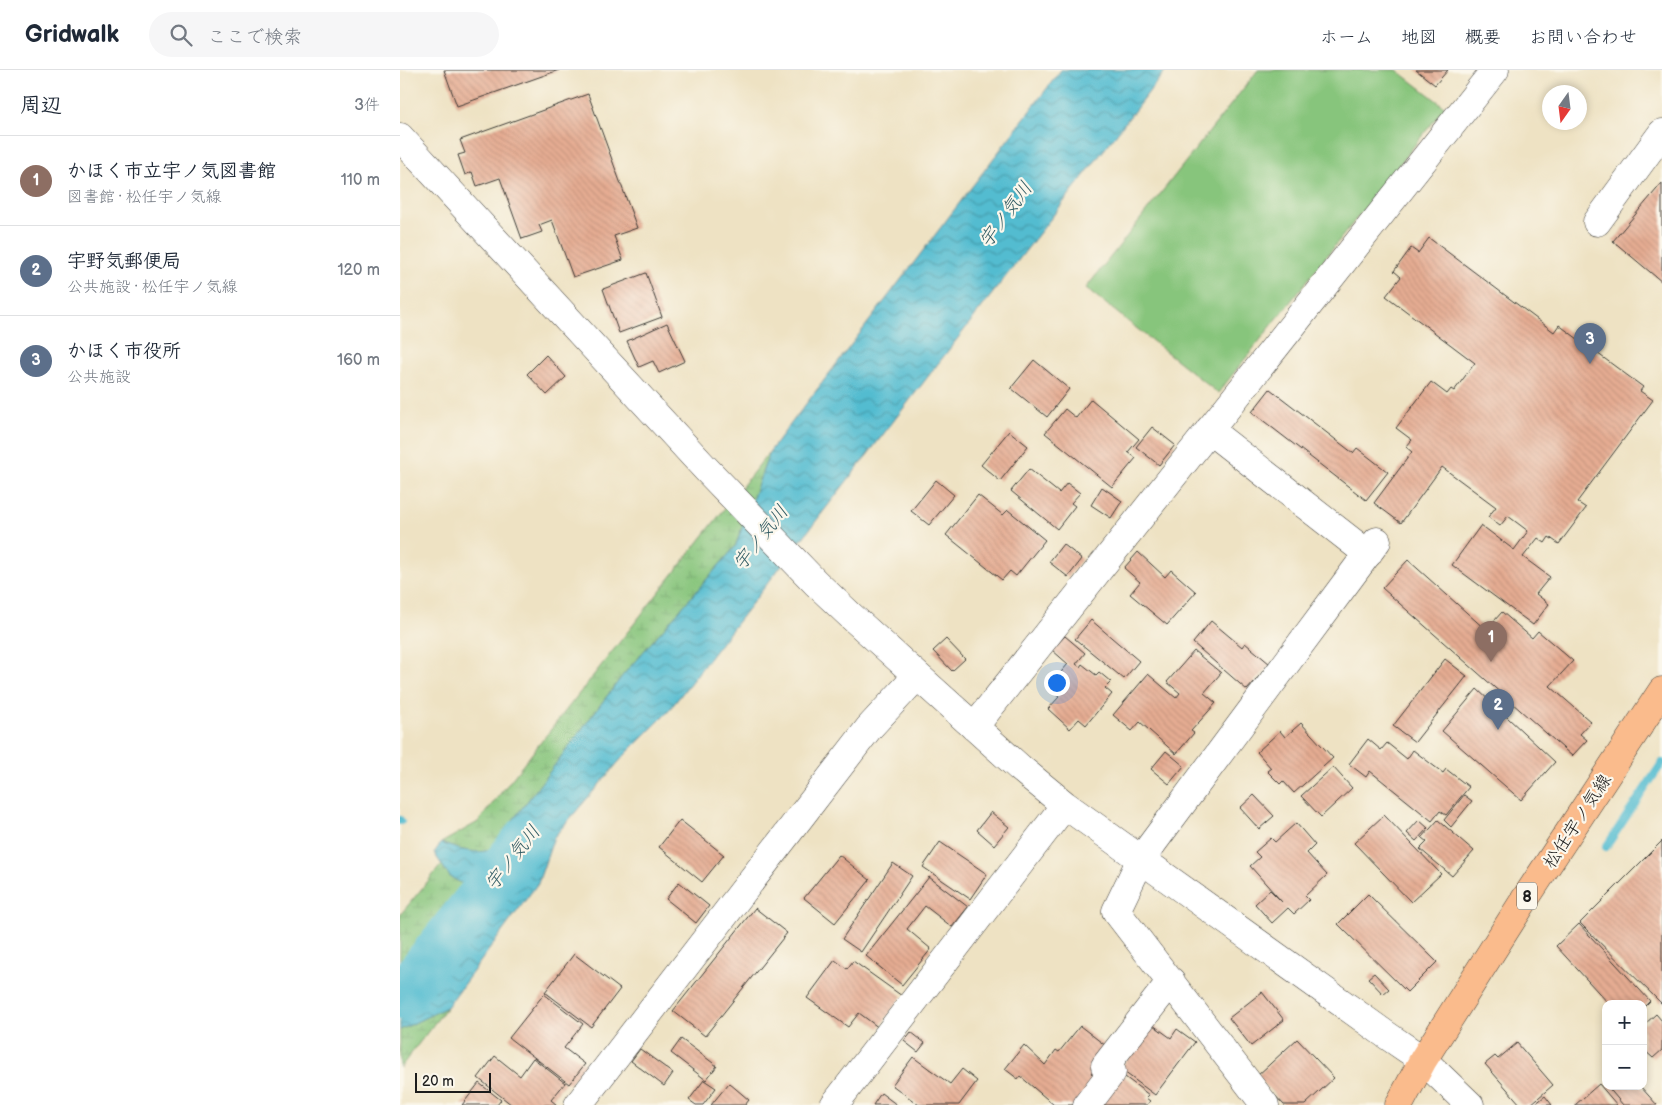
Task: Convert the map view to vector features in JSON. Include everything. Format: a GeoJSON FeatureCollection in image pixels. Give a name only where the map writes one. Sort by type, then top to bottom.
{"type":"FeatureCollection","features":[{"type":"Feature","properties":{"kind":"main road","name":"松任宇ノ気線"},"geometry":{"type":"LineString","coordinates":[[1399,1105],[1423,1060],[1662,691]]}},
{"type":"Feature","properties":{"kind":"street"},"geometry":{"type":"LineString","coordinates":[[974,727],[1495,70]]}},
{"type":"Feature","properties":{"kind":"street"},"geometry":{"type":"LineString","coordinates":[[1597,222],[1662,133]]}},
{"type":"Feature","properties":{"kind":"street"},"geometry":{"type":"LineString","coordinates":[[400,137],[706,469],[816,583],[917,676],[1065,805],[1423,1060],[1470,1105]]}},
{"type":"Feature","properties":{"kind":"street"},"geometry":{"type":"LineString","coordinates":[[1209,430],[1372,548],[1141,859],[1116,911],[1265,1105]]}},
{"type":"Feature","properties":{"kind":"street"},"geometry":{"type":"LineString","coordinates":[[578,1105],[869,728],[917,676]]}},
{"type":"Feature","properties":{"kind":"street"},"geometry":{"type":"LineString","coordinates":[[834,1105],[1065,805]]}},
{"type":"Feature","properties":{"kind":"street"},"geometry":{"type":"LineString","coordinates":[[1087,1105],[1112,1072],[1105,1066],[1171,981]]}},
{"type":"Feature","properties":{"kind":"green space"},"geometry":{"type":"Polygon","coordinates":[[[1258,70],[1397,70],[1445,107],[1218,393],[1086,288],[1258,70]]]}},
{"type":"Feature","properties":{"kind":"green space"},"geometry":{"type":"Polygon","coordinates":[[[770,451],[735,547],[623,675],[513,820],[506,840],[497,847],[482,851],[465,850],[441,843],[478,822],[770,451]]]}},
{"type":"Feature","properties":{"kind":"green space"},"geometry":{"type":"Polygon","coordinates":[[[442,864],[448,872],[460,881],[497,893],[489,907],[467,931],[454,939],[412,956],[400,964],[400,915],[442,864]]]}},
{"type":"Feature","properties":{"kind":"green space"},"geometry":{"type":"Polygon","coordinates":[[[447,1007],[400,1068],[400,1030],[447,1007]]]}},
{"type":"Feature","properties":{"kind":"water"},"geometry":{"type":"Polygon","coordinates":[[[1061,70],[1166,70],[667,713],[623,757],[554,837],[538,883],[447,1007],[400,1030],[400,964],[412,956],[453,939],[466,931],[484,913],[497,894],[467,886],[450,877],[434,853],[441,843],[473,852],[489,850],[506,840],[513,820],[623,675],[735,547],[770,451],[1061,70]]]}},
{"type":"Feature","properties":{"kind":"building"},"geometry":{"type":"Polygon","coordinates":[[[444,70],[559,70],[457,106],[444,70]]]}},
{"type":"Feature","properties":{"kind":"building"},"geometry":{"type":"Polygon","coordinates":[[[1416,70],[1448,70],[1435,85],[1416,70]]]}},
{"type":"Feature","properties":{"kind":"building"},"geometry":{"type":"Polygon","coordinates":[[[588,94],[637,228],[614,236],[623,260],[573,277],[552,220],[539,225],[542,232],[522,239],[500,178],[477,186],[472,172],[465,175],[458,155],[465,153],[460,140],[588,94]]]}},
{"type":"Feature","properties":{"kind":"building"},"geometry":{"type":"Polygon","coordinates":[[[1662,183],[1662,282],[1613,241],[1662,183]]]}},
{"type":"Feature","properties":{"kind":"building"},"geometry":{"type":"Polygon","coordinates":[[[1429,238],[1554,332],[1559,325],[1643,387],[1640,391],[1653,400],[1577,502],[1586,508],[1559,544],[1549,537],[1545,543],[1538,538],[1523,557],[1550,577],[1536,594],[1549,604],[1533,625],[1452,565],[1481,525],[1514,550],[1528,531],[1508,516],[1500,526],[1488,517],[1496,507],[1442,467],[1401,523],[1374,503],[1412,452],[1406,447],[1412,440],[1396,428],[1431,382],[1447,394],[1451,389],[1454,391],[1475,363],[1386,296],[1401,277],[1394,271],[1411,248],[1418,253],[1429,238]]]}},
{"type":"Feature","properties":{"kind":"building"},"geometry":{"type":"Polygon","coordinates":[[[646,273],[662,317],[619,333],[603,289],[646,273]]]}},
{"type":"Feature","properties":{"kind":"building"},"geometry":{"type":"Polygon","coordinates":[[[667,323],[685,361],[659,373],[653,361],[639,367],[627,341],[667,323]]]}},
{"type":"Feature","properties":{"kind":"building"},"geometry":{"type":"Polygon","coordinates":[[[546,355],[566,377],[547,395],[527,374],[546,355]]]}},
{"type":"Feature","properties":{"kind":"building"},"geometry":{"type":"Polygon","coordinates":[[[1034,360],[1069,389],[1047,417],[1011,388],[1034,360]]]}},
{"type":"Feature","properties":{"kind":"building"},"geometry":{"type":"Polygon","coordinates":[[[1270,389],[1353,453],[1357,448],[1388,472],[1366,500],[1252,412],[1270,389]]]}},
{"type":"Feature","properties":{"kind":"building"},"geometry":{"type":"Polygon","coordinates":[[[1091,399],[1139,439],[1128,452],[1136,458],[1112,487],[1045,433],[1065,409],[1076,418],[1091,399]]]}},
{"type":"Feature","properties":{"kind":"building"},"geometry":{"type":"Polygon","coordinates":[[[1152,427],[1175,445],[1159,465],[1136,447],[1152,427]]]}},
{"type":"Feature","properties":{"kind":"building"},"geometry":{"type":"Polygon","coordinates":[[[1009,431],[1028,446],[1000,481],[981,465],[1009,431]]]}},
{"type":"Feature","properties":{"kind":"building"},"geometry":{"type":"Polygon","coordinates":[[[1029,469],[1059,493],[1067,483],[1080,493],[1071,503],[1075,506],[1057,529],[1011,491],[1029,469]]]}},
{"type":"Feature","properties":{"kind":"building"},"geometry":{"type":"Polygon","coordinates":[[[936,480],[954,495],[929,525],[911,511],[936,480]]]}},
{"type":"Feature","properties":{"kind":"building"},"geometry":{"type":"Polygon","coordinates":[[[1102,487],[1122,501],[1111,518],[1091,505],[1102,487]]]}},
{"type":"Feature","properties":{"kind":"building"},"geometry":{"type":"Polygon","coordinates":[[[978,495],[1003,515],[1008,510],[1045,540],[1016,576],[1010,571],[1002,580],[946,535],[978,495]]]}},
{"type":"Feature","properties":{"kind":"building"},"geometry":{"type":"Polygon","coordinates":[[[1063,544],[1082,559],[1068,577],[1049,562],[1063,544]]]}},
{"type":"Feature","properties":{"kind":"building"},"geometry":{"type":"Polygon","coordinates":[[[1138,552],[1165,577],[1171,570],[1196,592],[1167,625],[1130,594],[1140,582],[1124,568],[1138,552]]]}},
{"type":"Feature","properties":{"kind":"building"},"geometry":{"type":"Polygon","coordinates":[[[1408,560],[1486,630],[1502,612],[1532,638],[1538,631],[1573,661],[1550,686],[1591,722],[1580,734],[1587,740],[1572,756],[1382,588],[1408,560]]]}},
{"type":"Feature","properties":{"kind":"building"},"geometry":{"type":"Polygon","coordinates":[[[1091,620],[1139,661],[1124,679],[1075,639],[1091,620]]]}},
{"type":"Feature","properties":{"kind":"building"},"geometry":{"type":"Polygon","coordinates":[[[1211,621],[1242,647],[1245,643],[1270,664],[1247,690],[1193,643],[1211,621]]]}},
{"type":"Feature","properties":{"kind":"building"},"geometry":{"type":"Polygon","coordinates":[[[1065,636],[1085,653],[1076,664],[1080,667],[1082,664],[1096,675],[1099,672],[1111,682],[1105,688],[1112,694],[1086,725],[1079,719],[1070,729],[1048,709],[1059,697],[1052,691],[1060,681],[1056,678],[1068,664],[1052,650],[1065,636]]]}},
{"type":"Feature","properties":{"kind":"building"},"geometry":{"type":"Polygon","coordinates":[[[946,639],[965,659],[952,671],[933,651],[946,639]]]}},
{"type":"Feature","properties":{"kind":"building"},"geometry":{"type":"Polygon","coordinates":[[[1194,651],[1221,673],[1204,693],[1216,703],[1191,731],[1194,733],[1176,754],[1140,722],[1132,731],[1113,715],[1148,674],[1176,698],[1180,693],[1167,682],[1194,651]]]}},
{"type":"Feature","properties":{"kind":"building"},"geometry":{"type":"Polygon","coordinates":[[[1445,659],[1467,676],[1415,742],[1393,726],[1445,659]]]}},
{"type":"Feature","properties":{"kind":"building"},"geometry":{"type":"Polygon","coordinates":[[[1477,689],[1555,762],[1521,800],[1442,731],[1477,689]]]}},
{"type":"Feature","properties":{"kind":"building"},"geometry":{"type":"Polygon","coordinates":[[[1301,723],[1333,758],[1294,793],[1283,781],[1280,784],[1267,771],[1271,768],[1257,752],[1280,731],[1285,737],[1301,723]]]}},
{"type":"Feature","properties":{"kind":"building"},"geometry":{"type":"Polygon","coordinates":[[[1368,739],[1381,750],[1387,743],[1407,759],[1413,750],[1443,773],[1446,769],[1469,787],[1446,815],[1440,811],[1432,821],[1370,771],[1366,777],[1349,764],[1368,739]]]}},
{"type":"Feature","properties":{"kind":"building"},"geometry":{"type":"Polygon","coordinates":[[[1166,751],[1184,766],[1169,784],[1151,769],[1166,751]]]}},
{"type":"Feature","properties":{"kind":"building"},"geometry":{"type":"Polygon","coordinates":[[[1333,767],[1352,788],[1321,817],[1301,796],[1333,767]]]}},
{"type":"Feature","properties":{"kind":"building"},"geometry":{"type":"Polygon","coordinates":[[[1254,795],[1274,816],[1259,829],[1240,808],[1254,795]]]}},
{"type":"Feature","properties":{"kind":"building"},"geometry":{"type":"Polygon","coordinates":[[[1464,795],[1472,801],[1451,827],[1444,820],[1464,795]]]}},
{"type":"Feature","properties":{"kind":"building"},"geometry":{"type":"Polygon","coordinates":[[[991,812],[1009,827],[994,845],[977,830],[991,812]]]}},
{"type":"Feature","properties":{"kind":"building"},"geometry":{"type":"Polygon","coordinates":[[[1384,815],[1441,874],[1411,902],[1354,843],[1384,815]]]}},
{"type":"Feature","properties":{"kind":"building"},"geometry":{"type":"Polygon","coordinates":[[[680,820],[724,855],[702,882],[659,847],[680,820]]]}},
{"type":"Feature","properties":{"kind":"building"},"geometry":{"type":"Polygon","coordinates":[[[1419,820],[1428,828],[1416,841],[1407,833],[1419,820]]]}},
{"type":"Feature","properties":{"kind":"building"},"geometry":{"type":"Polygon","coordinates":[[[1438,820],[1474,851],[1452,876],[1420,849],[1427,842],[1422,838],[1438,820]]]}},
{"type":"Feature","properties":{"kind":"building"},"geometry":{"type":"Polygon","coordinates":[[[1296,823],[1315,845],[1307,853],[1327,875],[1305,896],[1309,900],[1294,914],[1288,908],[1272,923],[1255,904],[1270,890],[1282,902],[1250,866],[1260,857],[1255,852],[1271,838],[1275,842],[1296,823]]]}},
{"type":"Feature","properties":{"kind":"building"},"geometry":{"type":"Polygon","coordinates":[[[1662,841],[1662,1004],[1580,923],[1662,841]]]}},
{"type":"Feature","properties":{"kind":"building"},"geometry":{"type":"Polygon","coordinates":[[[940,842],[987,874],[970,899],[923,867],[940,842]]]}},
{"type":"Feature","properties":{"kind":"building"},"geometry":{"type":"Polygon","coordinates":[[[839,855],[870,880],[835,923],[804,898],[839,855]]]}},
{"type":"Feature","properties":{"kind":"building"},"geometry":{"type":"Polygon","coordinates":[[[893,863],[912,876],[861,952],[842,939],[893,863]]]}},
{"type":"Feature","properties":{"kind":"building"},"geometry":{"type":"Polygon","coordinates":[[[929,877],[968,907],[952,927],[925,906],[907,929],[931,949],[902,985],[866,956],[929,877]]]}},
{"type":"Feature","properties":{"kind":"building"},"geometry":{"type":"Polygon","coordinates":[[[679,882],[709,906],[696,923],[666,899],[679,882]]]}},
{"type":"Feature","properties":{"kind":"building"},"geometry":{"type":"Polygon","coordinates":[[[1368,894],[1437,962],[1407,992],[1338,924],[1368,894]]]}},
{"type":"Feature","properties":{"kind":"building"},"geometry":{"type":"Polygon","coordinates":[[[755,908],[787,933],[705,1036],[673,1011],[755,908]]]}},
{"type":"Feature","properties":{"kind":"building"},"geometry":{"type":"Polygon","coordinates":[[[1579,924],[1650,1001],[1647,1004],[1647,1000],[1605,1000],[1556,946],[1579,924]]]}},
{"type":"Feature","properties":{"kind":"building"},"geometry":{"type":"Polygon","coordinates":[[[574,954],[620,989],[591,1027],[545,992],[574,954]]]}},
{"type":"Feature","properties":{"kind":"building"},"geometry":{"type":"Polygon","coordinates":[[[835,960],[847,969],[853,961],[902,996],[879,1028],[859,1013],[848,1027],[807,998],[835,960]]]}},
{"type":"Feature","properties":{"kind":"building"},"geometry":{"type":"Polygon","coordinates":[[[1374,973],[1389,989],[1383,994],[1368,978],[1374,973]]]}},
{"type":"Feature","properties":{"kind":"building"},"geometry":{"type":"Polygon","coordinates":[[[1262,992],[1284,1020],[1251,1046],[1229,1018],[1262,992]]]}},
{"type":"Feature","properties":{"kind":"building"},"geometry":{"type":"Polygon","coordinates":[[[544,994],[583,1024],[564,1048],[585,1064],[569,1084],[509,1038],[544,994]]]}},
{"type":"Feature","properties":{"kind":"building"},"geometry":{"type":"Polygon","coordinates":[[[1656,1014],[1662,1021],[1662,1050],[1653,1058],[1647,1053],[1647,1022],[1656,1014]]]}},
{"type":"Feature","properties":{"kind":"building"},"geometry":{"type":"Polygon","coordinates":[[[1153,1025],[1171,1038],[1177,1029],[1195,1042],[1155,1095],[1120,1069],[1153,1025]]]}},
{"type":"Feature","properties":{"kind":"building"},"geometry":{"type":"Polygon","coordinates":[[[1080,1026],[1110,1049],[1091,1073],[1100,1080],[1080,1105],[1054,1105],[1020,1076],[1018,1079],[1005,1069],[1024,1045],[1045,1065],[1056,1050],[1059,1052],[1080,1026]]]}},
{"type":"Feature","properties":{"kind":"building"},"geometry":{"type":"Polygon","coordinates":[[[911,1032],[925,1043],[918,1052],[904,1041],[911,1032]]]}},
{"type":"Feature","properties":{"kind":"building"},"geometry":{"type":"Polygon","coordinates":[[[681,1039],[717,1066],[706,1080],[671,1053],[681,1039]]]}},
{"type":"Feature","properties":{"kind":"building"},"geometry":{"type":"Polygon","coordinates":[[[1297,1039],[1334,1078],[1305,1105],[1284,1105],[1257,1076],[1297,1039]]]}},
{"type":"Feature","properties":{"kind":"building"},"geometry":{"type":"Polygon","coordinates":[[[1517,1043],[1553,1085],[1530,1105],[1521,1105],[1485,1064],[1495,1056],[1498,1059],[1517,1043]]]}},
{"type":"Feature","properties":{"kind":"building"},"geometry":{"type":"Polygon","coordinates":[[[640,1049],[673,1073],[664,1086],[631,1061],[640,1049]]]}},
{"type":"Feature","properties":{"kind":"building"},"geometry":{"type":"Polygon","coordinates":[[[495,1056],[520,1076],[533,1058],[565,1083],[551,1100],[557,1105],[512,1105],[478,1078],[495,1056]]]}},
{"type":"Feature","properties":{"kind":"building"},"geometry":{"type":"Polygon","coordinates":[[[913,1057],[950,1084],[962,1069],[977,1081],[959,1105],[919,1105],[892,1085],[913,1057]]]}},
{"type":"Feature","properties":{"kind":"building"},"geometry":{"type":"Polygon","coordinates":[[[1117,1071],[1149,1095],[1146,1098],[1150,1101],[1147,1105],[1090,1105],[1117,1071]]]}},
{"type":"Feature","properties":{"kind":"building"},"geometry":{"type":"Polygon","coordinates":[[[704,1080],[716,1088],[703,1105],[696,1105],[689,1100],[704,1080]]]}},
{"type":"Feature","properties":{"kind":"building"},"geometry":{"type":"Polygon","coordinates":[[[479,1083],[501,1100],[497,1105],[462,1105],[479,1083]]]}},
{"type":"Feature","properties":{"kind":"building"},"geometry":{"type":"Polygon","coordinates":[[[729,1083],[749,1100],[745,1105],[711,1105],[729,1083]]]}},
{"type":"Feature","properties":{"kind":"building"},"geometry":{"type":"Polygon","coordinates":[[[1599,1084],[1602,1090],[1604,1090],[1617,1105],[1575,1105],[1599,1084]]]}},
{"type":"Feature","properties":{"kind":"building"},"geometry":{"type":"Polygon","coordinates":[[[1610,1090],[1644,1090],[1657,1105],[1623,1105],[1610,1090]]]}},
{"type":"Feature","properties":{"kind":"building"},"geometry":{"type":"Polygon","coordinates":[[[881,1093],[897,1105],[873,1105],[881,1093]]]}},
{"type":"Feature","properties":{"kind":"building"},"geometry":{"type":"Polygon","coordinates":[[[1545,1096],[1552,1105],[1534,1105],[1545,1096]]]}},
{"type":"Feature","properties":{"kind":"waterway"},"geometry":{"type":"LineString","coordinates":[[1606,847],[1662,763]]}},
{"type":"Feature","properties":{"kind":"waterway","name":"宇ノ気川"},"geometry":{"type":"LineString","coordinates":[[400,997],[526,839]]}},
{"type":"Feature","properties":{"kind":"place","name":"かほく市役所"},"geometry":{"type":"Point","coordinates":[1590,364]}},
{"type":"Feature","properties":{"kind":"place","name":"かほく市立宇ノ気図書館"},"geometry":{"type":"Point","coordinates":[1491,662]}},
{"type":"Feature","properties":{"kind":"place","name":"宇野気郵便局"},"geometry":{"type":"Point","coordinates":[1498,730]}}]}
